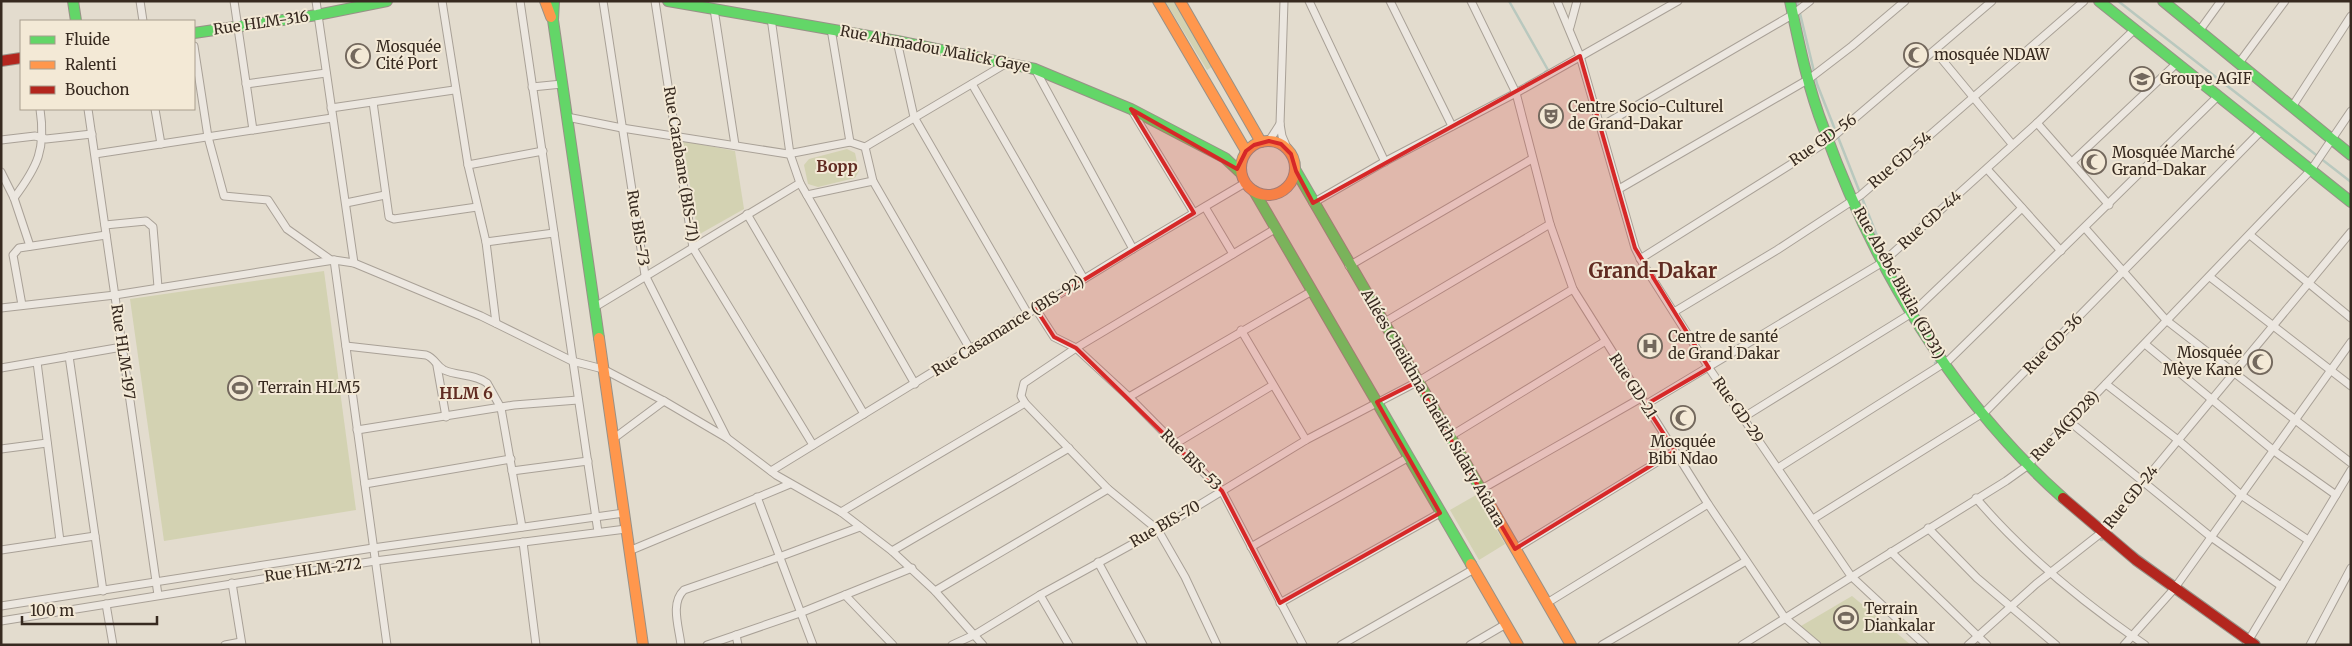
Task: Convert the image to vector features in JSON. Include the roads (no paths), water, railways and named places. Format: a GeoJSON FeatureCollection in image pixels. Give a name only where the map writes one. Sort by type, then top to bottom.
{"type":"FeatureCollection","features":[{"type":"Feature","properties":{"kind":"main road"},"geometry":{"type":"LineString","coordinates":[[74,1],[76,20]]}},
{"type":"Feature","properties":{"kind":"main road","name":"Rue HLM-316"},"geometry":{"type":"LineString","coordinates":[[195,33],[317,15],[387,1]]}},
{"type":"Feature","properties":{"kind":"main road"},"geometry":{"type":"LineString","coordinates":[[545,1],[553,20]]}},
{"type":"Feature","properties":{"kind":"main road"},"geometry":{"type":"LineString","coordinates":[[554,1],[553,20],[643,645]]}},
{"type":"Feature","properties":{"kind":"main road","name":"Rue Ahmadou Malick Gaye"},"geometry":{"type":"LineString","coordinates":[[668,1],[897,41],[1010,62],[1035,69],[1131,109],[1224,158],[1241,173]]}},
{"type":"Feature","properties":{"kind":"main road"},"geometry":{"type":"LineString","coordinates":[[1158,1],[1245,152],[1241,163],[1241,173],[1245,184],[1254,191],[1267,195],[1282,192],[1292,182],[1296,171],[1294,158],[1281,144],[1265,141],[1245,152],[1232,157],[1214,153]]}},
{"type":"Feature","properties":{"kind":"main road"},"geometry":{"type":"LineString","coordinates":[[1180,1],[1265,141]]}},
{"type":"Feature","properties":{"kind":"main road","name":"Rue Abébé Bikila (GD31)"},"geometry":{"type":"LineString","coordinates":[[1790,1],[1809,79],[1828,141],[1852,201],[1883,262],[1944,364],[1982,414],[2027,466],[2101,533],[2174,589],[2250,643]]}},
{"type":"Feature","properties":{"kind":"main road"},"geometry":{"type":"LineString","coordinates":[[2099,1],[2351,202]]}},
{"type":"Feature","properties":{"kind":"main road"},"geometry":{"type":"LineString","coordinates":[[2163,1],[2351,155]]}},
{"type":"Feature","properties":{"kind":"main road"},"geometry":{"type":"LineString","coordinates":[[1,60],[20,58]]}},
{"type":"Feature","properties":{"kind":"main road","name":"Allées Cheikhna Cheikh Sidaty Aîdara"},"geometry":{"type":"LineString","coordinates":[[1296,171],[1415,383],[1450,437],[1571,645]]}},
{"type":"Feature","properties":{"kind":"main road"},"geometry":{"type":"LineString","coordinates":[[1254,191],[1312,291],[1380,400],[1440,513],[1518,645]]}},
{"type":"Feature","properties":{"kind":"street"},"geometry":{"type":"LineString","coordinates":[[140,1],[143,20]]}},
{"type":"Feature","properties":{"kind":"street"},"geometry":{"type":"LineString","coordinates":[[234,1],[253,130]]}},
{"type":"Feature","properties":{"kind":"street"},"geometry":{"type":"LineString","coordinates":[[316,1],[354,263]]}},
{"type":"Feature","properties":{"kind":"street"},"geometry":{"type":"LineString","coordinates":[[442,1],[454,90],[468,165],[486,242],[496,323]]}},
{"type":"Feature","properties":{"kind":"street"},"geometry":{"type":"LineString","coordinates":[[520,1],[598,532]]}},
{"type":"Feature","properties":{"kind":"street","name":"Rue BIS-73"},"geometry":{"type":"LineString","coordinates":[[603,1],[645,275],[727,438]]}},
{"type":"Feature","properties":{"kind":"street","name":"Rue Carabane (BIS-71)"},"geometry":{"type":"LineString","coordinates":[[655,1],[693,248],[813,445]]}},
{"type":"Feature","properties":{"kind":"street"},"geometry":{"type":"LineString","coordinates":[[1284,1],[1280,124],[1282,136],[1288,150]]}},
{"type":"Feature","properties":{"kind":"street"},"geometry":{"type":"LineString","coordinates":[[1308,1],[1385,162]]}},
{"type":"Feature","properties":{"kind":"street"},"geometry":{"type":"LineString","coordinates":[[1390,1],[1452,126]]}},
{"type":"Feature","properties":{"kind":"street","name":"Rue GD-21"},"geometry":{"type":"LineString","coordinates":[[1471,1],[1516,93],[1550,224],[1573,289],[1604,342],[1708,504],[1785,618],[1817,645]]}},
{"type":"Feature","properties":{"kind":"street","name":"Rue GD-29"},"geometry":{"type":"LineString","coordinates":[[1558,1],[1580,56],[1640,259],[1709,368],[1852,576],[1924,645]]}},
{"type":"Feature","properties":{"kind":"street"},"geometry":{"type":"LineString","coordinates":[[1570,27],[1578,1]]}},
{"type":"Feature","properties":{"kind":"street"},"geometry":{"type":"LineString","coordinates":[[1313,203],[1385,162],[1516,93],[1678,1]]}},
{"type":"Feature","properties":{"kind":"street"},"geometry":{"type":"LineString","coordinates":[[1600,126],[1792,15],[1810,1]]}},
{"type":"Feature","properties":{"kind":"street"},"geometry":{"type":"LineString","coordinates":[[1618,189],[1809,79],[1852,46],[1905,1]]}},
{"type":"Feature","properties":{"kind":"street","name":"Rue GD-56"},"geometry":{"type":"LineString","coordinates":[[1640,259],[1828,141],[1992,1]]}},
{"type":"Feature","properties":{"kind":"street","name":"Rue GD-54"},"geometry":{"type":"LineString","coordinates":[[1674,312],[1777,250],[1852,201],[2084,1]]}},
{"type":"Feature","properties":{"kind":"street"},"geometry":{"type":"LineString","coordinates":[[2200,30],[2221,1]]}},
{"type":"Feature","properties":{"kind":"street"},"geometry":{"type":"LineString","coordinates":[[2239,63],[2285,1]]}},
{"type":"Feature","properties":{"kind":"street"},"geometry":{"type":"LineString","coordinates":[[714,9],[735,145]]}},
{"type":"Feature","properties":{"kind":"street"},"geometry":{"type":"LineString","coordinates":[[2292,107],[2351,16]]}},
{"type":"Feature","properties":{"kind":"street"},"geometry":{"type":"LineString","coordinates":[[771,18],[790,154],[800,183],[915,384]]}},
{"type":"Feature","properties":{"kind":"street","name":"Rue GD-44"},"geometry":{"type":"LineString","coordinates":[[1480,490],[1709,368],[1883,262],[2037,123],[2135,28]]}},
{"type":"Feature","properties":{"kind":"street"},"geometry":{"type":"LineString","coordinates":[[831,29],[850,142]]}},
{"type":"Feature","properties":{"kind":"street"},"geometry":{"type":"LineString","coordinates":[[897,41],[914,117],[1028,314]]}},
{"type":"Feature","properties":{"kind":"street"},"geometry":{"type":"LineString","coordinates":[[1935,51],[2012,144]]}},
{"type":"Feature","properties":{"kind":"street"},"geometry":{"type":"LineString","coordinates":[[195,52],[208,137],[224,196],[268,200],[287,229],[333,260],[387,645]]}},
{"type":"Feature","properties":{"kind":"street"},"geometry":{"type":"LineString","coordinates":[[567,117],[622,128],[790,154],[850,142],[865,147],[1010,62]]}},
{"type":"Feature","properties":{"kind":"street"},"geometry":{"type":"LineString","coordinates":[[2072,162],[2177,63]]}},
{"type":"Feature","properties":{"kind":"street"},"geometry":{"type":"LineString","coordinates":[[1035,69],[1133,249]]}},
{"type":"Feature","properties":{"kind":"street"},"geometry":{"type":"LineString","coordinates":[[246,84],[326,73]]}},
{"type":"Feature","properties":{"kind":"street"},"geometry":{"type":"LineString","coordinates":[[532,87],[562,84]]}},
{"type":"Feature","properties":{"kind":"street"},"geometry":{"type":"LineString","coordinates":[[972,84],[1084,279]]}},
{"type":"Feature","properties":{"kind":"street"},"geometry":{"type":"LineString","coordinates":[[331,108],[454,90]]}},
{"type":"Feature","properties":{"kind":"street"},"geometry":{"type":"LineString","coordinates":[[1778,468],[1944,364],[2109,205],[2218,96]]}},
{"type":"Feature","properties":{"kind":"street"},"geometry":{"type":"LineString","coordinates":[[373,102],[388,214],[394,219],[477,207]]}},
{"type":"Feature","properties":{"kind":"street"},"geometry":{"type":"LineString","coordinates":[[1131,109],[1194,213]]}},
{"type":"Feature","properties":{"kind":"street"},"geometry":{"type":"LineString","coordinates":[[14,198],[33,174],[38,162],[42,139],[40,110]]}},
{"type":"Feature","properties":{"kind":"street","name":"Rue HLM-197"},"geometry":{"type":"LineString","coordinates":[[88,110],[158,596]]}},
{"type":"Feature","properties":{"kind":"street"},"geometry":{"type":"LineString","coordinates":[[156,110],[161,144]]}},
{"type":"Feature","properties":{"kind":"street","name":"Rue A(GD28)"},"geometry":{"type":"LineString","coordinates":[[1742,645],[2006,481],[2027,466],[2311,170],[2351,111]]}},
{"type":"Feature","properties":{"kind":"street"},"geometry":{"type":"LineString","coordinates":[[95,154],[332,118]]}},
{"type":"Feature","properties":{"kind":"street"},"geometry":{"type":"LineString","coordinates":[[2037,123],[2109,205]]}},
{"type":"Feature","properties":{"kind":"street"},"geometry":{"type":"LineString","coordinates":[[1265,141],[1280,124]]}},
{"type":"Feature","properties":{"kind":"street","name":"Rue GD-36"},"geometry":{"type":"LineString","coordinates":[[1813,519],[1982,414],[2024,374],[2261,131]]}},
{"type":"Feature","properties":{"kind":"street"},"geometry":{"type":"LineString","coordinates":[[1,140],[35,136],[42,139],[92,134]]}},
{"type":"Feature","properties":{"kind":"street"},"geometry":{"type":"LineString","coordinates":[[865,147],[873,181],[970,350]]}},
{"type":"Feature","properties":{"kind":"street"},"geometry":{"type":"LineString","coordinates":[[468,165],[543,151]]}},
{"type":"Feature","properties":{"kind":"street"},"geometry":{"type":"LineString","coordinates":[[1350,266],[1532,158]]}},
{"type":"Feature","properties":{"kind":"street"},"geometry":{"type":"LineString","coordinates":[[1987,169],[2061,251]]}},
{"type":"Feature","properties":{"kind":"street"},"geometry":{"type":"LineString","coordinates":[[1,172],[14,198],[30,246]]}},
{"type":"Feature","properties":{"kind":"street"},"geometry":{"type":"LineString","coordinates":[[807,195],[873,181]]}},
{"type":"Feature","properties":{"kind":"street"},"geometry":{"type":"LineString","coordinates":[[594,308],[645,275],[800,183]]}},
{"type":"Feature","properties":{"kind":"street","name":"Rue Casamance (BIS-92)"},"geometry":{"type":"LineString","coordinates":[[771,471],[1133,249],[1245,184]]}},
{"type":"Feature","properties":{"kind":"street"},"geometry":{"type":"LineString","coordinates":[[346,203],[385,195]]}},
{"type":"Feature","properties":{"kind":"street"},"geometry":{"type":"LineString","coordinates":[[1205,207],[1233,254]]}},
{"type":"Feature","properties":{"kind":"street"},"geometry":{"type":"LineString","coordinates":[[1744,417],[1912,313],[2022,208]]}},
{"type":"Feature","properties":{"kind":"street"},"geometry":{"type":"LineString","coordinates":[[747,214],[864,414]]}},
{"type":"Feature","properties":{"kind":"street"},"geometry":{"type":"LineString","coordinates":[[105,225],[146,221],[150,223],[153,227],[158,287]]}},
{"type":"Feature","properties":{"kind":"street"},"geometry":{"type":"LineString","coordinates":[[1383,323],[1550,224]]}},
{"type":"Feature","properties":{"kind":"street"},"geometry":{"type":"LineString","coordinates":[[2085,228],[2166,320],[2351,463]]}},
{"type":"Feature","properties":{"kind":"street"},"geometry":{"type":"LineString","coordinates":[[1218,645],[1185,577],[1158,530],[1108,489],[1021,396],[1024,383],[1076,348],[1275,229]]}},
{"type":"Feature","properties":{"kind":"street","name":"Rue GD-24"},"geometry":{"type":"LineString","coordinates":[[1968,645],[2050,572],[2101,533],[2351,232]]}},
{"type":"Feature","properties":{"kind":"street"},"geometry":{"type":"LineString","coordinates":[[486,242],[554,233]]}},
{"type":"Feature","properties":{"kind":"street"},"geometry":{"type":"LineString","coordinates":[[22,305],[13,255],[18,248],[106,235]]}},
{"type":"Feature","properties":{"kind":"street"},"geometry":{"type":"LineString","coordinates":[[2250,235],[2307,284],[2351,318]]}},
{"type":"Feature","properties":{"kind":"street"},"geometry":{"type":"LineString","coordinates":[[1,308],[115,295],[333,260],[354,263],[496,323],[572,361],[603,369],[664,401],[727,438],[790,484],[841,512],[892,551],[935,591],[984,645]]}},
{"type":"Feature","properties":{"kind":"street"},"geometry":{"type":"LineString","coordinates":[[2210,277],[2351,386]]}},
{"type":"Feature","properties":{"kind":"street","name":"Rue BIS-70"},"geometry":{"type":"LineString","coordinates":[[952,645],[976,634],[1098,562],[1158,530],[1306,440],[1415,383],[1573,289]]}},
{"type":"Feature","properties":{"kind":"street"},"geometry":{"type":"LineString","coordinates":[[1129,397],[1241,330],[1312,291]]}},
{"type":"Feature","properties":{"kind":"street","name":"Rue BIS-53"},"geometry":{"type":"LineString","coordinates":[[1036,310],[1054,337],[1076,348],[1129,397],[1222,491],[1303,645]]}},
{"type":"Feature","properties":{"kind":"street"},"geometry":{"type":"LineString","coordinates":[[1241,330],[1306,440]]}},
{"type":"Feature","properties":{"kind":"street"},"geometry":{"type":"LineString","coordinates":[[1450,437],[1604,342]]}},
{"type":"Feature","properties":{"kind":"street"},"geometry":{"type":"LineString","coordinates":[[2124,645],[2174,589],[2351,342]]}},
{"type":"Feature","properties":{"kind":"street"},"geometry":{"type":"LineString","coordinates":[[2145,344],[2274,451],[2336,495]]}},
{"type":"Feature","properties":{"kind":"street"},"geometry":{"type":"LineString","coordinates":[[346,346],[426,355],[437,366],[446,417]]}},
{"type":"Feature","properties":{"kind":"street"},"geometry":{"type":"LineString","coordinates":[[1,368],[122,347]]}},
{"type":"Feature","properties":{"kind":"street"},"geometry":{"type":"LineString","coordinates":[[69,356],[103,590]]}},
{"type":"Feature","properties":{"kind":"street"},"geometry":{"type":"LineString","coordinates":[[36,362],[60,541]]}},
{"type":"Feature","properties":{"kind":"street"},"geometry":{"type":"LineString","coordinates":[[437,366],[487,383],[502,408],[522,527]]}},
{"type":"Feature","properties":{"kind":"street"},"geometry":{"type":"LineString","coordinates":[[2106,384],[2178,440],[2241,495],[2308,540]]}},
{"type":"Feature","properties":{"kind":"street"},"geometry":{"type":"LineString","coordinates":[[1174,444],[1273,385]]}},
{"type":"Feature","properties":{"kind":"street"},"geometry":{"type":"LineString","coordinates":[[357,430],[502,408],[578,400]]}},
{"type":"Feature","properties":{"kind":"street"},"geometry":{"type":"LineString","coordinates":[[613,440],[664,401]]}},
{"type":"Feature","properties":{"kind":"street"},"geometry":{"type":"LineString","coordinates":[[841,512],[1025,402]]}},
{"type":"Feature","properties":{"kind":"street"},"geometry":{"type":"LineString","coordinates":[[2070,422],[2211,537],[2281,586]]}},
{"type":"Feature","properties":{"kind":"street"},"geometry":{"type":"LineString","coordinates":[[1,449],[47,442]]}},
{"type":"Feature","properties":{"kind":"street"},"geometry":{"type":"LineString","coordinates":[[892,551],[1068,448]]}},
{"type":"Feature","properties":{"kind":"street"},"geometry":{"type":"LineString","coordinates":[[1515,549],[1674,451]]}},
{"type":"Feature","properties":{"kind":"street"},"geometry":{"type":"LineString","coordinates":[[1251,547],[1409,457]]}},
{"type":"Feature","properties":{"kind":"street"},"geometry":{"type":"LineString","coordinates":[[364,484],[511,460]]}},
{"type":"Feature","properties":{"kind":"street"},"geometry":{"type":"LineString","coordinates":[[512,471],[588,461]]}},
{"type":"Feature","properties":{"kind":"street"},"geometry":{"type":"LineString","coordinates":[[2250,643],[2281,586],[2351,470]]}},
{"type":"Feature","properties":{"kind":"street"},"geometry":{"type":"LineString","coordinates":[[629,551],[790,484]]}},
{"type":"Feature","properties":{"kind":"street"},"geometry":{"type":"LineString","coordinates":[[935,591],[1108,489]]}},
{"type":"Feature","properties":{"kind":"street"},"geometry":{"type":"LineString","coordinates":[[757,497],[813,645]]}},
{"type":"Feature","properties":{"kind":"street"},"geometry":{"type":"LineString","coordinates":[[1976,498],[1999,526],[2050,572],[2145,645]]}},
{"type":"Feature","properties":{"kind":"street"},"geometry":{"type":"LineString","coordinates":[[1547,603],[1708,504]]}},
{"type":"Feature","properties":{"kind":"street","name":"Rue HLM-272"},"geometry":{"type":"LineString","coordinates":[[1,606],[373,548],[624,513]]}},
{"type":"Feature","properties":{"kind":"street"},"geometry":{"type":"LineString","coordinates":[[1280,603],[1440,513]]}},
{"type":"Feature","properties":{"kind":"street"},"geometry":{"type":"LineString","coordinates":[[682,645],[676,603],[678,596],[684,590],[779,558],[860,527]]}},
{"type":"Feature","properties":{"kind":"street"},"geometry":{"type":"LineString","coordinates":[[1928,528],[2010,608],[2056,645]]}},
{"type":"Feature","properties":{"kind":"street","name":"Rue HLM-272"},"geometry":{"type":"LineString","coordinates":[[1,621],[232,582],[375,561],[626,529]]}},
{"type":"Feature","properties":{"kind":"street"},"geometry":{"type":"LineString","coordinates":[[1,550],[95,536]]}},
{"type":"Feature","properties":{"kind":"street"},"geometry":{"type":"LineString","coordinates":[[523,542],[536,645]]}},
{"type":"Feature","properties":{"kind":"street"},"geometry":{"type":"LineString","coordinates":[[1891,552],[1987,645]]}},
{"type":"Feature","properties":{"kind":"street"},"geometry":{"type":"LineString","coordinates":[[1602,645],[1746,560]]}},
{"type":"Feature","properties":{"kind":"street"},"geometry":{"type":"LineString","coordinates":[[1098,562],[1143,645]]}},
{"type":"Feature","properties":{"kind":"street"},"geometry":{"type":"LineString","coordinates":[[707,645],[800,613],[912,568]]}},
{"type":"Feature","properties":{"kind":"street"},"geometry":{"type":"LineString","coordinates":[[2310,645],[2351,568]]}},
{"type":"Feature","properties":{"kind":"street"},"geometry":{"type":"LineString","coordinates":[[1341,645],[1474,569]]}},
{"type":"Feature","properties":{"kind":"street"},"geometry":{"type":"LineString","coordinates":[[225,645],[242,644],[232,582]]}},
{"type":"Feature","properties":{"kind":"street"},"geometry":{"type":"LineString","coordinates":[[845,595],[893,645]]}},
{"type":"Feature","properties":{"kind":"street"},"geometry":{"type":"LineString","coordinates":[[1040,596],[1069,645]]}},
{"type":"Feature","properties":{"kind":"street"},"geometry":{"type":"LineString","coordinates":[[106,604],[113,645]]}},
{"type":"Feature","properties":{"kind":"street"},"geometry":{"type":"LineString","coordinates":[[1470,645],[1506,624]]}},
{"type":"Feature","properties":{"kind":"street"},"geometry":{"type":"LineString","coordinates":[[736,635],[738,645]]}},
{"type":"Feature","properties":{"kind":"waterway"},"geometry":{"type":"LineString","coordinates":[[1509,1],[1548,70],[1545,72]]}},
{"type":"Feature","properties":{"kind":"waterway"},"geometry":{"type":"LineString","coordinates":[[1797,1],[1817,84],[1885,256],[1893,270]]}},
{"type":"Feature","properties":{"kind":"waterway"},"geometry":{"type":"LineString","coordinates":[[2118,1],[2351,182]]}},
{"type":"Feature","properties":{"kind":"waterway"},"geometry":{"type":"LineString","coordinates":[[2133,551],[2176,584]]}},
{"type":"Feature","properties":{"kind":"place","name":"mosquée NDAW"},"geometry":{"type":"Point","coordinates":[1916,55]}},
{"type":"Feature","properties":{"kind":"place","name":"Mosquée Cité Port"},"geometry":{"type":"Point","coordinates":[358,56]}},
{"type":"Feature","properties":{"kind":"place","name":"Groupe AGIF"},"geometry":{"type":"Point","coordinates":[2142,79]}},
{"type":"Feature","properties":{"kind":"place","name":"Centre Socio-Culturel de Grand-Dakar"},"geometry":{"type":"Point","coordinates":[1551,116]}},
{"type":"Feature","properties":{"kind":"place","name":"Mosquée Marché Grand-Dakar"},"geometry":{"type":"Point","coordinates":[2094,162]}},
{"type":"Feature","properties":{"kind":"place","name":"Centre de santé de Grand Dakar"},"geometry":{"type":"Point","coordinates":[1650,346]}},
{"type":"Feature","properties":{"kind":"place","name":"Mosquée Mèye Kane"},"geometry":{"type":"Point","coordinates":[2260,362]}},
{"type":"Feature","properties":{"kind":"place","name":"Terrain HLM5"},"geometry":{"type":"Point","coordinates":[240,388]}},
{"type":"Feature","properties":{"kind":"place","name":"Mosquée Bibi Ndao"},"geometry":{"type":"Point","coordinates":[1683,418]}},
{"type":"Feature","properties":{"kind":"place","name":"Terrain Diankalar"},"geometry":{"type":"Point","coordinates":[1846,618]}},
{"type":"Feature","properties":{"kind":"district","name":"Bopp"},"geometry":{"type":"Point","coordinates":[837,166]}},
{"type":"Feature","properties":{"kind":"district","name":"Grand-Dakar"},"geometry":{"type":"Point","coordinates":[1653,271]}},
{"type":"Feature","properties":{"kind":"district","name":"HLM 6"},"geometry":{"type":"Point","coordinates":[466,393]}}]}
